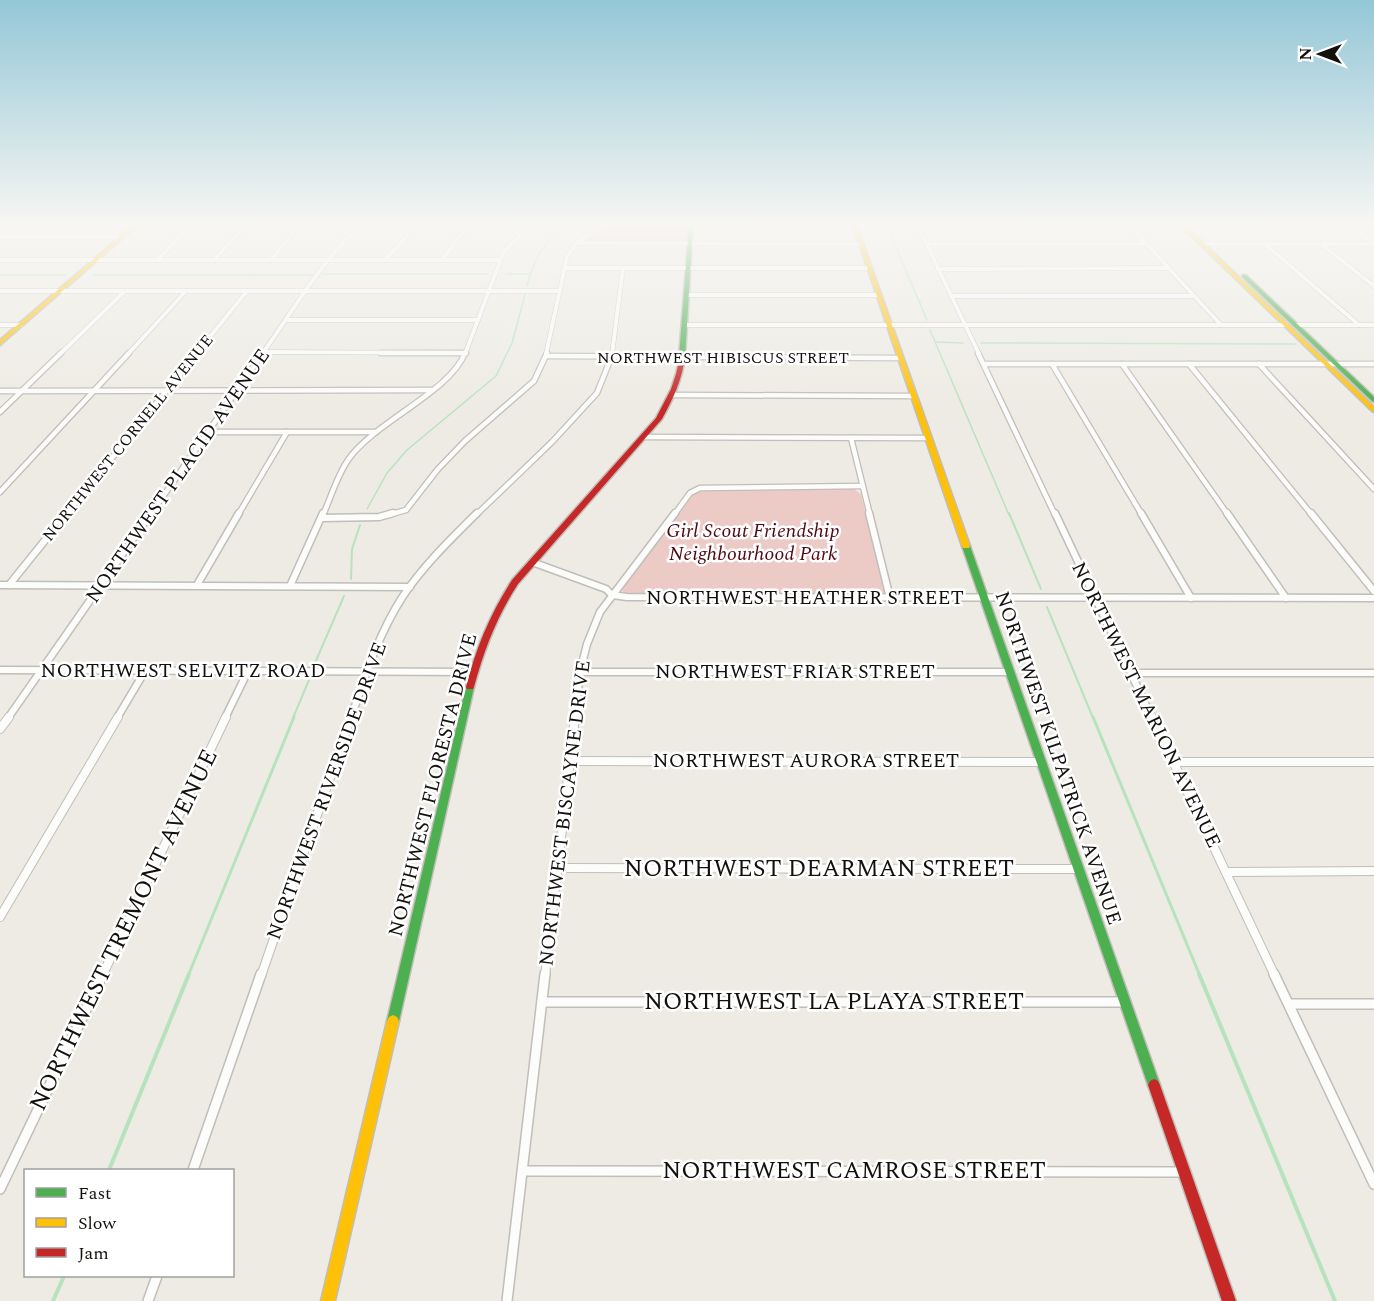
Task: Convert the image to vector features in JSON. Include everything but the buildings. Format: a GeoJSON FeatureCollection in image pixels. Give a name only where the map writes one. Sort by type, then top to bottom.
{"type":"FeatureCollection","features":[{"type":"Feature","properties":{"kind":"street"},"geometry":{"type":"LineString","coordinates":[[0,343],[66,287]]}},
{"type":"Feature","properties":{"kind":"street","name":"NORTHWEST PLACID AVENUE"},"geometry":{"type":"LineString","coordinates":[[0,729],[311,287]]}},
{"type":"Feature","properties":{"kind":"street"},"geometry":{"type":"LineString","coordinates":[[290,586],[348,460],[376,432],[456,369],[466,353],[491,287]]}},
{"type":"Feature","properties":{"kind":"street"},"geometry":{"type":"LineString","coordinates":[[322,518],[379,517],[406,510],[438,469],[465,441],[534,381],[546,356],[560,287]]}},
{"type":"Feature","properties":{"kind":"street","name":"NORTHWEST RIVERSIDE DRIVE"},"geometry":{"type":"LineString","coordinates":[[193,1169],[367,671],[385,628],[410,587],[442,550],[585,407],[605,380],[612,358],[621,287]]}},
{"type":"Feature","properties":{"kind":"street","name":"NORTHWEST FLORESTA DRIVE"},"geometry":{"type":"LineString","coordinates":[[328,1301],[483,639],[495,612],[531,562],[644,437],[673,395],[680,375],[687,287]]}},
{"type":"Feature","properties":{"kind":"street","name":"NORTHWEST KILPATRICK AVENUE"},"geometry":{"type":"LineString","coordinates":[[876,287],[1230,1301]]}},
{"type":"Feature","properties":{"kind":"street","name":"NORTHWEST MARION AVENUE"},"geometry":{"type":"LineString","coordinates":[[947,287],[1373,1179]]}},
{"type":"Feature","properties":{"kind":"street"},"geometry":{"type":"LineString","coordinates":[[1186,287],[1221,325]]}},
{"type":"Feature","properties":{"kind":"street"},"geometry":{"type":"LineString","coordinates":[[1247,287],[1291,324]]}},
{"type":"Feature","properties":{"kind":"street"},"geometry":{"type":"LineString","coordinates":[[1251,287],[1331,364],[1374,410]]}},
{"type":"Feature","properties":{"kind":"street"},"geometry":{"type":"LineString","coordinates":[[1315,287],[1359,325]]}},
{"type":"Feature","properties":{"kind":"street"},"geometry":{"type":"LineString","coordinates":[[0,291],[559,291]]}},
{"type":"Feature","properties":{"kind":"street"},"geometry":{"type":"LineString","coordinates":[[0,412],[125,291]]}},
{"type":"Feature","properties":{"kind":"street"},"geometry":{"type":"LineString","coordinates":[[0,492],[186,291]]}},
{"type":"Feature","properties":{"kind":"street","name":"NORTHWEST CORNELL AVENUE"},"geometry":{"type":"LineString","coordinates":[[9,585],[247,291]]}},
{"type":"Feature","properties":{"kind":"street"},"geometry":{"type":"LineString","coordinates":[[687,295],[879,295]]}},
{"type":"Feature","properties":{"kind":"street"},"geometry":{"type":"LineString","coordinates":[[951,296],[1194,296]]}},
{"type":"Feature","properties":{"kind":"street"},"geometry":{"type":"LineString","coordinates":[[288,320],[478,320]]}},
{"type":"Feature","properties":{"kind":"street"},"geometry":{"type":"LineString","coordinates":[[0,325],[21,325]]}},
{"type":"Feature","properties":{"kind":"street"},"geometry":{"type":"LineString","coordinates":[[684,325],[1374,325]]}},
{"type":"Feature","properties":{"kind":"street"},"geometry":{"type":"LineString","coordinates":[[266,352],[466,353]]}},
{"type":"Feature","properties":{"kind":"street","name":"NORTHWEST HIBISCUS STREET"},"geometry":{"type":"LineString","coordinates":[[546,356],[901,358]]}},
{"type":"Feature","properties":{"kind":"street"},"geometry":{"type":"LineString","coordinates":[[985,364],[1374,364]]}},
{"type":"Feature","properties":{"kind":"street"},"geometry":{"type":"LineString","coordinates":[[1052,364],[1191,598]]}},
{"type":"Feature","properties":{"kind":"street"},"geometry":{"type":"LineString","coordinates":[[1122,364],[1286,598]]}},
{"type":"Feature","properties":{"kind":"street"},"geometry":{"type":"LineString","coordinates":[[1189,364],[1374,591]]}},
{"type":"Feature","properties":{"kind":"street"},"geometry":{"type":"LineString","coordinates":[[1259,364],[1374,489]]}},
{"type":"Feature","properties":{"kind":"street"},"geometry":{"type":"LineString","coordinates":[[1331,364],[1374,400]]}},
{"type":"Feature","properties":{"kind":"street"},"geometry":{"type":"LineString","coordinates":[[0,391],[432,390]]}},
{"type":"Feature","properties":{"kind":"street"},"geometry":{"type":"LineString","coordinates":[[673,395],[914,396]]}},
{"type":"Feature","properties":{"kind":"street"},"geometry":{"type":"LineString","coordinates":[[210,432],[376,432]]}},
{"type":"Feature","properties":{"kind":"street"},"geometry":{"type":"LineString","coordinates":[[197,585],[287,432]]}},
{"type":"Feature","properties":{"kind":"street"},"geometry":{"type":"LineString","coordinates":[[644,437],[928,438]]}},
{"type":"Feature","properties":{"kind":"street"},"geometry":{"type":"LineString","coordinates":[[851,438],[890,598]]}},
{"type":"Feature","properties":{"kind":"street","name":"NORTHWEST BISCAYNE DRIVE"},"geometry":{"type":"LineString","coordinates":[[507,1301],[580,672],[586,644],[595,623],[612,595],[690,493],[700,488],[861,486]]}},
{"type":"Feature","properties":{"kind":"street","name":"NORTHWEST HEATHER STREET"},"geometry":{"type":"LineString","coordinates":[[531,562],[606,590],[612,595],[627,597],[1374,598]]}},
{"type":"Feature","properties":{"kind":"street"},"geometry":{"type":"LineString","coordinates":[[0,585],[410,587]]}},
{"type":"Feature","properties":{"kind":"street","name":"NORTHWEST SELVITZ ROAD"},"geometry":{"type":"LineString","coordinates":[[0,670],[474,672]]}},
{"type":"Feature","properties":{"kind":"street"},"geometry":{"type":"LineString","coordinates":[[0,917],[145,671]]}},
{"type":"Feature","properties":{"kind":"street","name":"NORTHWEST TREMONT AVENUE"},"geometry":{"type":"LineString","coordinates":[[0,1189],[248,671]]}},
{"type":"Feature","properties":{"kind":"street","name":"NORTHWEST FRIAR STREET"},"geometry":{"type":"LineString","coordinates":[[580,672],[1010,672]]}},
{"type":"Feature","properties":{"kind":"street"},"geometry":{"type":"LineString","coordinates":[[1131,673],[1374,674]]}},
{"type":"Feature","properties":{"kind":"street","name":"NORTHWEST AURORA STREET"},"geometry":{"type":"LineString","coordinates":[[570,761],[1041,762]]}},
{"type":"Feature","properties":{"kind":"street"},"geometry":{"type":"LineString","coordinates":[[1173,762],[1374,762]]}},
{"type":"Feature","properties":{"kind":"street","name":"NORTHWEST DEARMAN STREET"},"geometry":{"type":"LineString","coordinates":[[558,868],[1079,869]]}},
{"type":"Feature","properties":{"kind":"street"},"geometry":{"type":"LineString","coordinates":[[1226,872],[1374,871]]}},
{"type":"Feature","properties":{"kind":"street","name":"NORTHWEST LA PLAYA STREET"},"geometry":{"type":"LineString","coordinates":[[542,1002],[1126,1002]]}},
{"type":"Feature","properties":{"kind":"street"},"geometry":{"type":"LineString","coordinates":[[1288,1004],[1374,1004]]}},
{"type":"Feature","properties":{"kind":"street","name":"NORTHWEST CAMROSE STREET"},"geometry":{"type":"LineString","coordinates":[[523,1171],[1185,1172]]}},
{"type":"Feature","properties":{"kind":"street"},"geometry":{"type":"LineString","coordinates":[[148,1301],[156,1277]]}},
{"type":"Feature","properties":{"kind":"green space","name":"Girl Scout Friendship Neighbourhood Park"},"geometry":{"type":"Polygon","coordinates":[[[709,489],[854,489],[861,494],[885,592],[880,595],[623,593],[622,587],[694,493],[709,489]]]}},
{"type":"Feature","properties":{"kind":"waterway"},"geometry":{"type":"LineString","coordinates":[[913,287],[927,320]]}},
{"type":"Feature","properties":{"kind":"waterway"},"geometry":{"type":"LineString","coordinates":[[367,509],[387,473],[407,450],[496,376],[512,343],[525,295]]}},
{"type":"Feature","properties":{"kind":"waterway"},"geometry":{"type":"LineString","coordinates":[[930,330],[1009,515]]}},
{"type":"Feature","properties":{"kind":"waterway"},"geometry":{"type":"LineString","coordinates":[[936,342],[963,343]]}},
{"type":"Feature","properties":{"kind":"waterway"},"geometry":{"type":"LineString","coordinates":[[981,343],[1296,344]]}},
{"type":"Feature","properties":{"kind":"waterway"},"geometry":{"type":"LineString","coordinates":[[1009,513],[1041,589]]}},
{"type":"Feature","properties":{"kind":"waterway"},"geometry":{"type":"LineString","coordinates":[[351,579],[352,549],[360,525]]}},
{"type":"Feature","properties":{"kind":"waterway"},"geometry":{"type":"LineString","coordinates":[[315,663],[344,596]]}},
{"type":"Feature","properties":{"kind":"waterway"},"geometry":{"type":"LineString","coordinates":[[1047,607],[1093,718]]}},
{"type":"Feature","properties":{"kind":"waterway"},"geometry":{"type":"LineString","coordinates":[[293,718],[309,680]]}},
{"type":"Feature","properties":{"kind":"waterway"},"geometry":{"type":"LineString","coordinates":[[188,976],[294,717]]}},
{"type":"Feature","properties":{"kind":"waterway"},"geometry":{"type":"LineString","coordinates":[[1093,717],[1200,976]]}},
{"type":"Feature","properties":{"kind":"waterway"},"geometry":{"type":"LineString","coordinates":[[109,1169],[189,974]]}},
{"type":"Feature","properties":{"kind":"waterway"},"geometry":{"type":"LineString","coordinates":[[1199,974],[1335,1301]]}},
{"type":"Feature","properties":{"kind":"waterway"},"geometry":{"type":"LineString","coordinates":[[53,1301],[64,1277]]}},
{"type":"Feature","properties":{"kind":"traffic: fast"},"geometry":{"type":"LineString","coordinates":[[682,357],[687,287]]}},
{"type":"Feature","properties":{"kind":"traffic: fast"},"geometry":{"type":"LineString","coordinates":[[1255,287],[1374,400]]}},
{"type":"Feature","properties":{"kind":"traffic: fast"},"geometry":{"type":"LineString","coordinates":[[966,546],[1154,1085]]}},
{"type":"Feature","properties":{"kind":"traffic: fast"},"geometry":{"type":"LineString","coordinates":[[393,1021],[470,687]]}},
{"type":"Feature","properties":{"kind":"traffic: slow"},"geometry":{"type":"LineString","coordinates":[[0,343],[65,287]]}},
{"type":"Feature","properties":{"kind":"traffic: slow"},"geometry":{"type":"LineString","coordinates":[[876,287],[966,546]]}},
{"type":"Feature","properties":{"kind":"traffic: slow"},"geometry":{"type":"LineString","coordinates":[[1246,287],[1374,410]]}},
{"type":"Feature","properties":{"kind":"traffic: slow"},"geometry":{"type":"LineString","coordinates":[[328,1301],[393,1021]]}},
{"type":"Feature","properties":{"kind":"traffic: jam"},"geometry":{"type":"LineString","coordinates":[[470,687],[487,632],[515,582],[659,419],[674,389],[682,357]]}},
{"type":"Feature","properties":{"kind":"traffic: jam"},"geometry":{"type":"LineString","coordinates":[[1154,1085],[1229,1301]]}}]}
